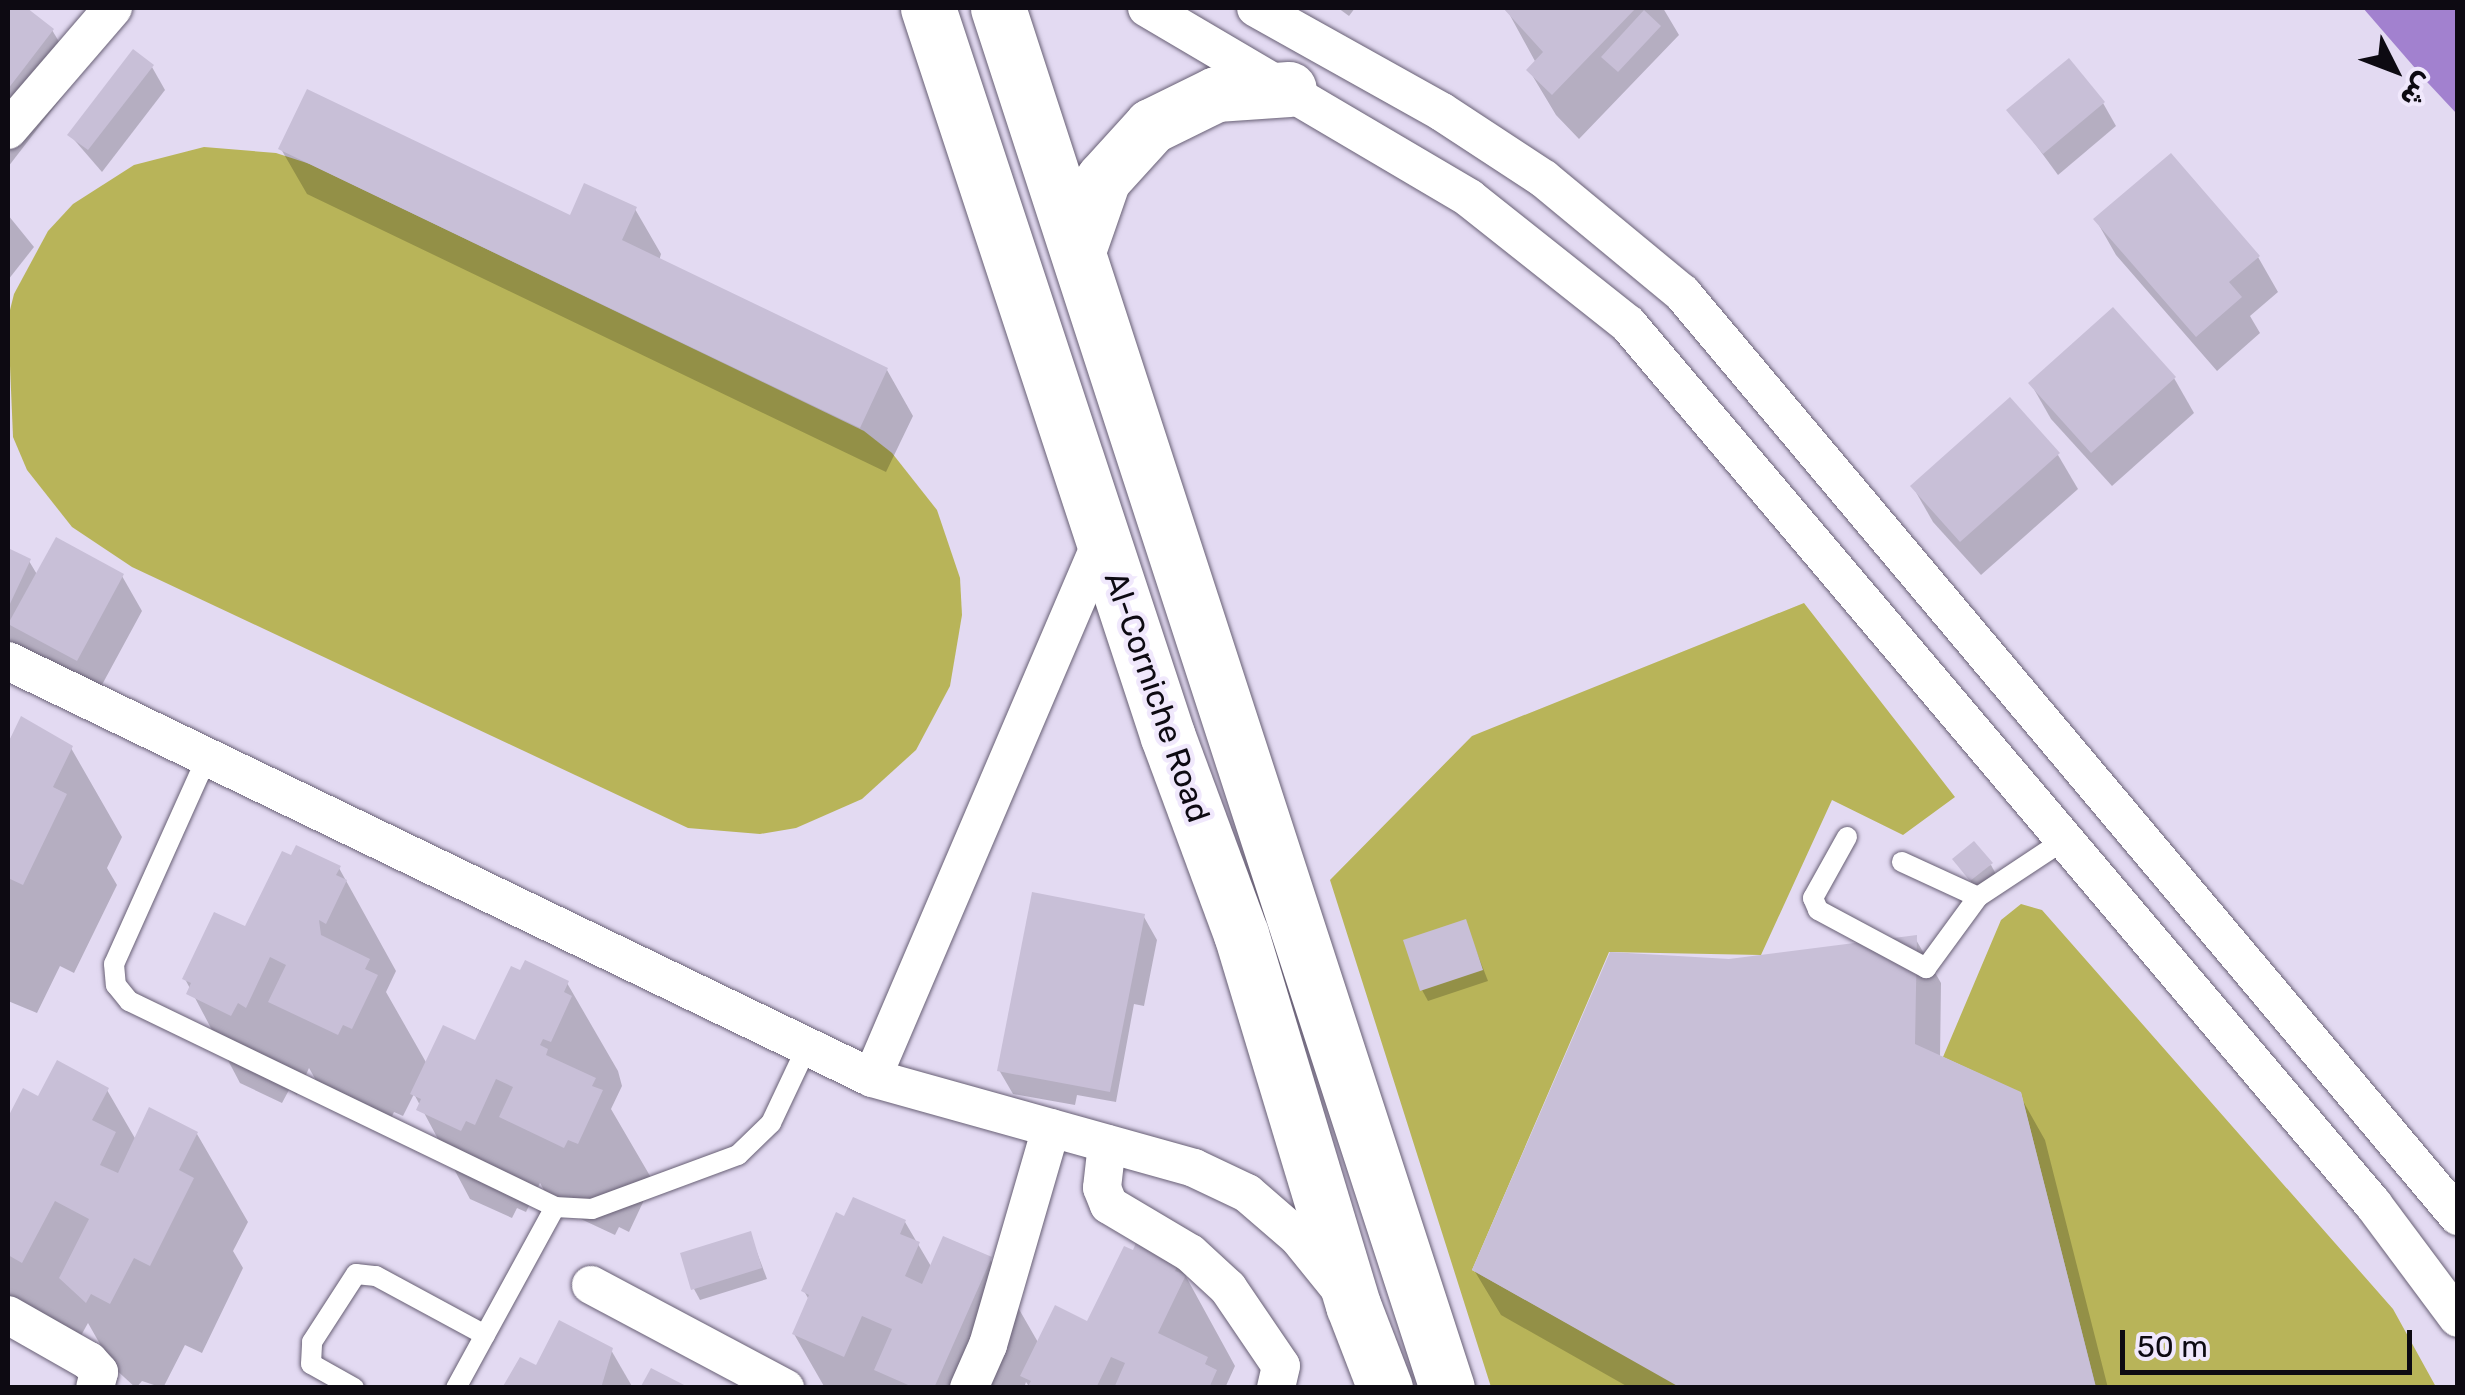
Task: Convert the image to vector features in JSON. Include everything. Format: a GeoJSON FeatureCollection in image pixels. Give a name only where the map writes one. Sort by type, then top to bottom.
{"type":"FeatureCollection","features":[{"type":"Feature","properties":{"kind":"highway","name":"Al-Corniche Road"},"geometry":{"type":"LineString","coordinates":[[928,8],[1103,538],[1241,934],[1353,1306],[1385,1388]]}},
{"type":"Feature","properties":{"kind":"highway","name":"Al-Corniche Road"},"geometry":{"type":"LineString","coordinates":[[998,8],[1447,1388]]}},
{"type":"Feature","properties":{"kind":"highway"},"geometry":{"type":"LineString","coordinates":[[1079,248],[1103,179],[1152,126],[1216,94],[1289,89]]}},
{"type":"Feature","properties":{"kind":"street"},"geometry":{"type":"LineString","coordinates":[[8,130],[113,8]]}},
{"type":"Feature","properties":{"kind":"street"},"geometry":{"type":"LineString","coordinates":[[1147,8],[1469,198],[1628,324],[1816,541],[2373,1204],[2458,1318]]}},
{"type":"Feature","properties":{"kind":"street"},"geometry":{"type":"LineString","coordinates":[[1256,8],[1544,179],[1667,280],[1865,503],[2458,1216]]}},
{"type":"Feature","properties":{"kind":"street"},"geometry":{"type":"LineString","coordinates":[[1386,150],[1408,95]]}},
{"type":"Feature","properties":{"kind":"street"},"geometry":{"type":"LineString","coordinates":[[1816,541],[1865,503]]}},
{"type":"Feature","properties":{"kind":"street"},"geometry":{"type":"LineString","coordinates":[[872,1078],[1103,538]]}},
{"type":"Feature","properties":{"kind":"street"},"geometry":{"type":"LineString","coordinates":[[8,661],[872,1078],[1194,1168],[1247,1193],[1298,1237],[1353,1306]]}},
{"type":"Feature","properties":{"kind":"street"},"geometry":{"type":"LineString","coordinates":[[969,1388],[988,1346],[1051,1128]]}},
{"type":"Feature","properties":{"kind":"street"},"geometry":{"type":"LineString","coordinates":[[1107,1144],[1102,1188],[1108,1206],[1190,1253],[1228,1288],[1281,1366],[1276,1388]]}},
{"type":"Feature","properties":{"kind":"street"},"geometry":{"type":"LineString","coordinates":[[591,1285],[770,1384]]}},
{"type":"Feature","properties":{"kind":"street"},"geometry":{"type":"LineString","coordinates":[[8,1315],[90,1361],[98,1372],[95,1388]]}},
{"type":"Feature","properties":{"kind":"lane"},"geometry":{"type":"LineString","coordinates":[[208,755],[114,964],[116,985],[129,1001],[555,1207],[592,1209],[738,1155],[771,1123],[807,1047]]}},
{"type":"Feature","properties":{"kind":"lane"},"geometry":{"type":"LineString","coordinates":[[1847,837],[1813,898],[1818,910],[1926,968],[1978,897],[2064,840]]}},
{"type":"Feature","properties":{"kind":"lane"},"geometry":{"type":"LineString","coordinates":[[1902,862],[1978,897]]}},
{"type":"Feature","properties":{"kind":"lane"},"geometry":{"type":"LineString","coordinates":[[456,1388],[555,1207]]}},
{"type":"Feature","properties":{"kind":"lane"},"geometry":{"type":"LineString","coordinates":[[354,1388],[311,1364],[312,1342],[356,1274],[376,1276],[485,1335]]}},
{"type":"Feature","properties":{"kind":"shaded area"},"geometry":{"type":"Polygon","coordinates":[[[2363,8],[2457,8],[2457,114],[2428,83],[2363,8]]]}},
{"type":"Feature","properties":{"kind":"shaded area"},"geometry":{"type":"Polygon","coordinates":[[[204,147],[276,153],[310,164],[864,431],[892,453],[937,510],[960,578],[962,615],[950,686],[916,750],[862,799],[796,828],[760,834],[688,828],[132,567],[72,527],[27,470],[13,437],[8,318],[14,294],[48,231],[73,204],[134,165],[204,147]]]}},
{"type":"Feature","properties":{"kind":"shaded area"},"geometry":{"type":"Polygon","coordinates":[[[1804,603],[1955,797],[1903,835],[1832,800],[1761,955],[1609,952],[1472,1270],[1681,1387],[1491,1387],[1330,880],[1472,736],[1804,603]]]}},
{"type":"Feature","properties":{"kind":"shaded area"},"geometry":{"type":"Polygon","coordinates":[[[2021,904],[2042,910],[2393,1309],[2436,1387],[2096,1387],[2021,1093],[1943,1057],[2001,920],[2021,904]]]}},
{"type":"Feature","properties":{"kind":"building"},"geometry":{"type":"Polygon","coordinates":[[[8,8],[27,8],[54,29],[8,89],[8,8]]]}},
{"type":"Feature","properties":{"kind":"building"},"geometry":{"type":"Polygon","coordinates":[[[1503,8],[1636,8],[1552,95],[1526,70],[1543,52],[1503,8]]]}},
{"type":"Feature","properties":{"kind":"building"},"geometry":{"type":"Polygon","coordinates":[[[1644,10],[1661,26],[1618,72],[1601,57],[1644,10]]]}},
{"type":"Feature","properties":{"kind":"building"},"geometry":{"type":"Polygon","coordinates":[[[133,49],[154,65],[88,150],[67,135],[133,49]]]}},
{"type":"Feature","properties":{"kind":"building"},"geometry":{"type":"Polygon","coordinates":[[[2069,58],[2105,102],[2043,154],[2006,110],[2069,58]]]}},
{"type":"Feature","properties":{"kind":"building"},"geometry":{"type":"Polygon","coordinates":[[[307,89],[570,215],[584,183],[637,207],[622,240],[888,368],[860,428],[278,149],[307,89]]]}},
{"type":"Feature","properties":{"kind":"building"},"geometry":{"type":"Polygon","coordinates":[[[2171,153],[2260,256],[2229,282],[2242,297],[2196,337],[2093,219],[2171,153]]]}},
{"type":"Feature","properties":{"kind":"building"},"geometry":{"type":"Polygon","coordinates":[[[2113,307],[2176,377],[2091,453],[2028,383],[2113,307]]]}},
{"type":"Feature","properties":{"kind":"building"},"geometry":{"type":"Polygon","coordinates":[[[2010,397],[2060,453],[1960,542],[1910,486],[2010,397]]]}},
{"type":"Feature","properties":{"kind":"building"},"geometry":{"type":"Polygon","coordinates":[[[56,537],[124,574],[77,661],[8,624],[56,537]]]}},
{"type":"Feature","properties":{"kind":"building"},"geometry":{"type":"Polygon","coordinates":[[[8,548],[31,559],[8,608],[8,548]]]}},
{"type":"Feature","properties":{"kind":"building"},"geometry":{"type":"Polygon","coordinates":[[[21,716],[73,746],[53,787],[67,794],[23,885],[8,878],[8,743],[21,716]]]}},
{"type":"Feature","properties":{"kind":"building"},"geometry":{"type":"Polygon","coordinates":[[[1974,841],[1993,863],[1970,881],[1952,859],[1974,841]]]}},
{"type":"Feature","properties":{"kind":"building"},"geometry":{"type":"Polygon","coordinates":[[[296,845],[341,866],[336,875],[347,880],[326,924],[319,920],[321,935],[370,959],[365,969],[378,975],[352,1029],[343,1025],[338,1035],[268,1002],[286,965],[270,957],[246,1008],[238,1003],[231,1016],[186,994],[191,983],[182,979],[214,912],[245,926],[282,851],[291,855],[296,845]]]}},
{"type":"Feature","properties":{"kind":"building"},"geometry":{"type":"Polygon","coordinates":[[[1032,892],[1145,914],[1110,1092],[997,1071],[1032,892]]]}},
{"type":"Feature","properties":{"kind":"building"},"geometry":{"type":"Polygon","coordinates":[[[1466,919],[1483,970],[1420,991],[1403,940],[1466,919]]]}},
{"type":"Feature","properties":{"kind":"building"},"geometry":{"type":"Polygon","coordinates":[[[1917,935],[1915,1044],[2021,1092],[2096,1388],[1681,1388],[1472,1270],[1610,952],[1729,959],[1917,935]]]}},
{"type":"Feature","properties":{"kind":"building"},"geometry":{"type":"Polygon","coordinates":[[[525,960],[569,981],[564,992],[572,996],[551,1042],[543,1039],[540,1045],[548,1049],[546,1055],[596,1078],[592,1086],[603,1090],[578,1144],[568,1140],[564,1148],[499,1117],[513,1087],[496,1079],[475,1125],[466,1121],[461,1131],[416,1110],[421,1099],[410,1094],[443,1025],[475,1040],[511,966],[520,970],[525,960]]]}},
{"type":"Feature","properties":{"kind":"building"},"geometry":{"type":"Polygon","coordinates":[[[57,1060],[109,1088],[92,1120],[116,1132],[100,1165],[118,1173],[149,1107],[198,1132],[179,1170],[194,1178],[150,1266],[134,1258],[110,1304],[91,1294],[86,1303],[59,1278],[89,1219],[55,1201],[22,1263],[8,1255],[8,1117],[23,1088],[38,1096],[57,1060]]]}},
{"type":"Feature","properties":{"kind":"building"},"geometry":{"type":"Polygon","coordinates":[[[853,1197],[906,1220],[900,1234],[920,1242],[905,1276],[922,1284],[943,1236],[992,1257],[934,1388],[915,1388],[874,1370],[892,1329],[862,1316],[844,1357],[792,1334],[809,1295],[801,1291],[836,1212],[844,1216],[853,1197]]]}},
{"type":"Feature","properties":{"kind":"building"},"geometry":{"type":"Polygon","coordinates":[[[751,1231],[762,1268],[691,1290],[680,1253],[751,1231]]]}},
{"type":"Feature","properties":{"kind":"building"},"geometry":{"type":"Polygon","coordinates":[[[1137,1240],[1180,1260],[1175,1271],[1186,1275],[1158,1333],[1208,1357],[1205,1364],[1217,1370],[1209,1388],[1114,1388],[1125,1363],[1111,1357],[1096,1388],[1027,1388],[1031,1381],[1020,1376],[1055,1305],[1087,1321],[1124,1246],[1133,1250],[1137,1240]]]}},
{"type":"Feature","properties":{"kind":"building"},"geometry":{"type":"Polygon","coordinates":[[[559,1320],[613,1348],[601,1388],[502,1388],[520,1357],[536,1365],[559,1320]]]}},
{"type":"Feature","properties":{"kind":"building"},"geometry":{"type":"Polygon","coordinates":[[[651,1368],[690,1388],[640,1388],[651,1368]]]}}]}
